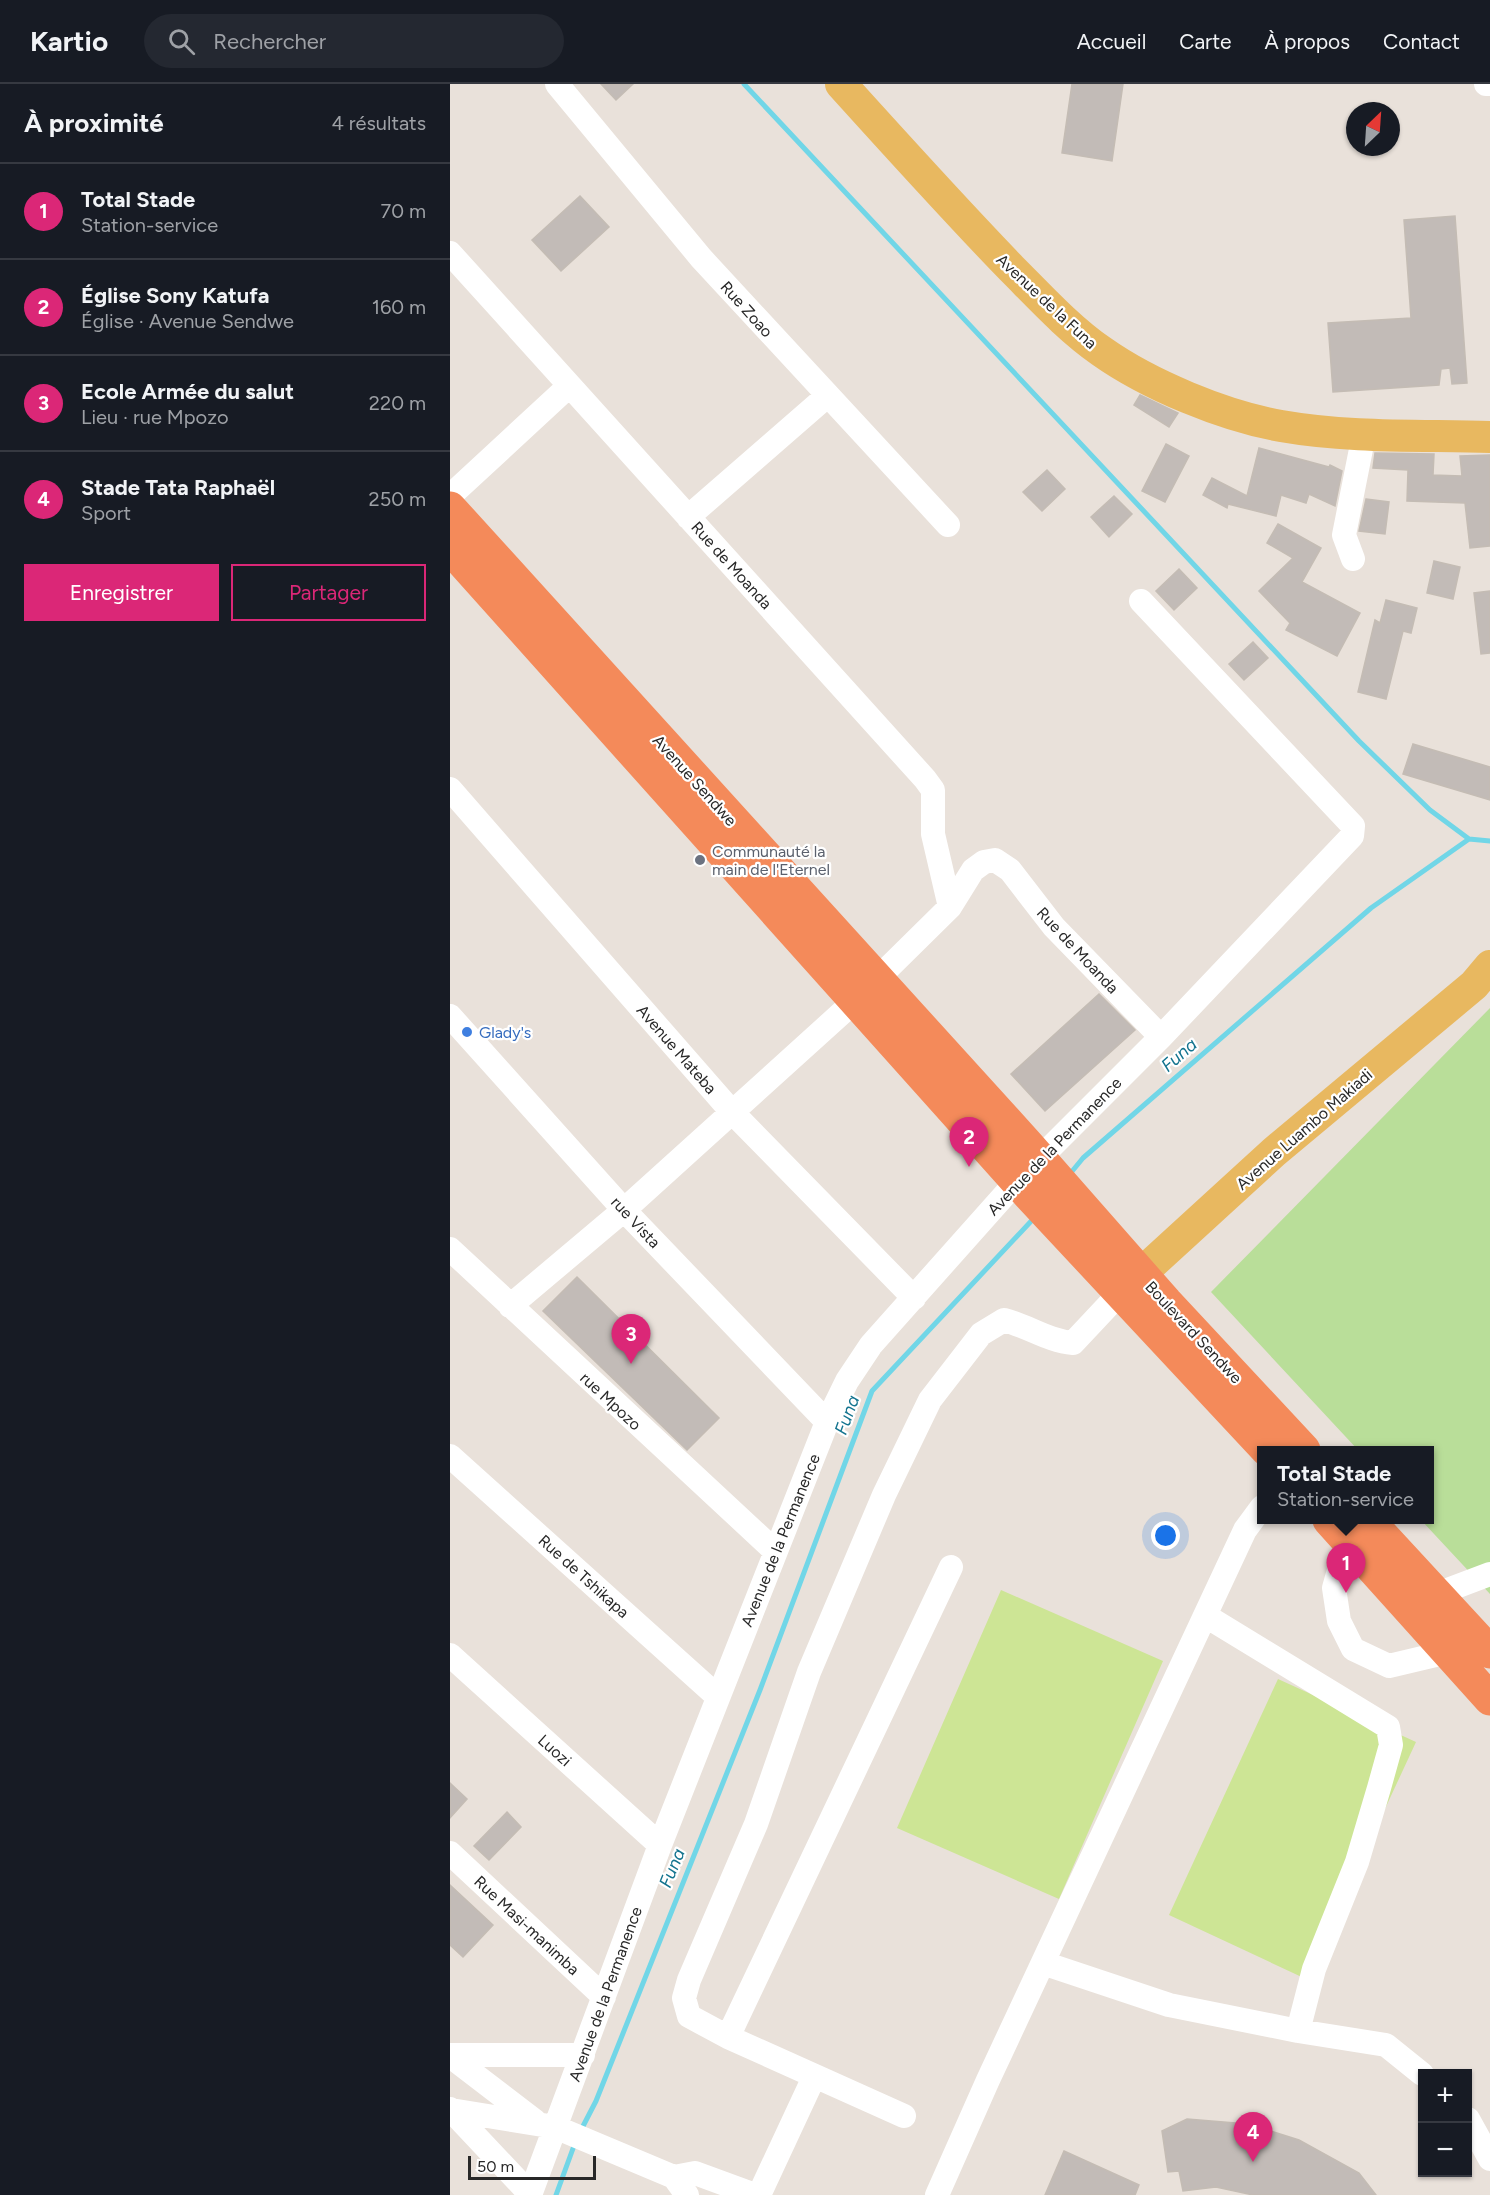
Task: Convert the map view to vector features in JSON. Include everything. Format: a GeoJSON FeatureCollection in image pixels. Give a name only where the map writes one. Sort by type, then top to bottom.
{"type":"FeatureCollection","features":[{"type":"Feature","properties":{"kind":"highway","name":"Avenue Sendwe"},"geometry":{"type":"LineString","coordinates":[[450,508],[866,990],[1076,1222]]}},
{"type":"Feature","properties":{"kind":"highway","name":"Avenue Sendwe"},"geometry":{"type":"LineString","coordinates":[[450,548],[866,990]]}},
{"type":"Feature","properties":{"kind":"highway","name":"Boulevard Sendwe"},"geometry":{"type":"LineString","coordinates":[[1076,1222],[1264,1446]]}},
{"type":"Feature","properties":{"kind":"highway","name":"Boulevard Sendwe"},"geometry":{"type":"LineString","coordinates":[[1130,1284],[1300,1446]]}},
{"type":"Feature","properties":{"kind":"highway"},"geometry":{"type":"LineString","coordinates":[[1348,1527],[1437,1594],[1490,1652]]}},
{"type":"Feature","properties":{"kind":"highway"},"geometry":{"type":"LineString","coordinates":[[1348,1527],[1448,1652],[1490,1699]]}},
{"type":"Feature","properties":{"kind":"main road","name":"Avenue de la Funa"},"geometry":{"type":"LineString","coordinates":[[841,84],[974,230],[1060,316],[1102,352],[1155,381],[1236,416],[1282,426],[1365,434],[1490,437]]}},
{"type":"Feature","properties":{"kind":"main road","name":"Avenue Luambo Makiadi"},"geometry":{"type":"LineString","coordinates":[[1130,1284],[1274,1152],[1474,985],[1490,966]]}},
{"type":"Feature","properties":{"kind":"street","name":"Rue Zoao"},"geometry":{"type":"LineString","coordinates":[[557,84],[701,258],[948,525]]}},
{"type":"Feature","properties":{"kind":"street","name":"Rue de Moanda"},"geometry":{"type":"LineString","coordinates":[[450,253],[925,778],[933,790],[933,834],[950,907]]}},
{"type":"Feature","properties":{"kind":"street"},"geometry":{"type":"LineString","coordinates":[[450,496],[569,386]]}},
{"type":"Feature","properties":{"kind":"street"},"geometry":{"type":"LineString","coordinates":[[688,517],[827,396]]}},
{"type":"Feature","properties":{"kind":"street"},"geometry":{"type":"LineString","coordinates":[[1353,559],[1344,534],[1365,434]]}},
{"type":"Feature","properties":{"kind":"street","name":"Avenue de la Permanence"},"geometry":{"type":"LineString","coordinates":[[530,2195],[717,1697],[827,1422],[848,1381],[871,1345],[914,1298],[1035,1178],[1161,1037],[1352,836],[1353,826],[1141,601]]}},
{"type":"Feature","properties":{"kind":"street","name":"Avenue Mateba"},"geometry":{"type":"LineString","coordinates":[[450,789],[732,1112],[914,1298]]}},
{"type":"Feature","properties":{"kind":"street","name":"Rue de Moanda"},"geometry":{"type":"LineString","coordinates":[[510,1305],[624,1210],[866,990],[950,907],[973,870],[984,862],[995,860],[1010,870],[1054,927],[1161,1037]]}},
{"type":"Feature","properties":{"kind":"street","name":"rue Vista"},"geometry":{"type":"LineString","coordinates":[[450,1016],[624,1210],[827,1422]]}},
{"type":"Feature","properties":{"kind":"street","name":"rue Mpozo"},"geometry":{"type":"LineString","coordinates":[[450,1249],[775,1551]]}},
{"type":"Feature","properties":{"kind":"street"},"geometry":{"type":"LineString","coordinates":[[904,2116],[814,2077],[688,2016],[684,1998],[689,1980],[756,1824],[809,1672],[884,1495],[930,1400],[981,1334],[1004,1320],[1023,1325],[1057,1341],[1073,1343],[1130,1284]]}},
{"type":"Feature","properties":{"kind":"street","name":"Rue de Tshikapa"},"geometry":{"type":"LineString","coordinates":[[450,1456],[717,1697]]}},
{"type":"Feature","properties":{"kind":"street"},"geometry":{"type":"LineString","coordinates":[[937,2195],[1245,1530],[1257,1514]]}},
{"type":"Feature","properties":{"kind":"street"},"geometry":{"type":"LineString","coordinates":[[1348,1527],[1334,1588],[1339,1621],[1353,1649],[1389,1665],[1448,1652]]}},
{"type":"Feature","properties":{"kind":"street"},"geometry":{"type":"LineString","coordinates":[[728,2037],[951,1567]]}},
{"type":"Feature","properties":{"kind":"street"},"geometry":{"type":"LineString","coordinates":[[1437,1594],[1490,1574]]}},
{"type":"Feature","properties":{"kind":"street"},"geometry":{"type":"LineString","coordinates":[[1206,1616],[1388,1727],[1391,1745],[1379,1788],[1357,1862],[1314,1970],[1298,2031]]}},
{"type":"Feature","properties":{"kind":"street","name":"Luozi"},"geometry":{"type":"LineString","coordinates":[[450,1655],[660,1845]]}},
{"type":"Feature","properties":{"kind":"street","name":"Rue Masi-manimba"},"geometry":{"type":"LineString","coordinates":[[450,1853],[604,1997]]}},
{"type":"Feature","properties":{"kind":"street"},"geometry":{"type":"LineString","coordinates":[[1043,1963],[1169,2005],[1298,2031],[1386,2045],[1418,2071]]}},
{"type":"Feature","properties":{"kind":"street"},"geometry":{"type":"LineString","coordinates":[[450,2055],[555,2127],[681,2186],[695,2173],[757,2195],[814,2077]]}},
{"type":"Feature","properties":{"kind":"street"},"geometry":{"type":"LineString","coordinates":[[450,2055],[583,2055]]}},
{"type":"Feature","properties":{"kind":"street"},"geometry":{"type":"LineString","coordinates":[[450,2110],[555,2127]]}},
{"type":"Feature","properties":{"kind":"street"},"geometry":{"type":"LineString","coordinates":[[450,2110],[530,2195]]}},
{"type":"Feature","properties":{"kind":"street"},"geometry":{"type":"LineString","coordinates":[[1469,2123],[1490,2159]]}},
{"type":"Feature","properties":{"kind":"green space"},"geometry":{"type":"Polygon","coordinates":[[[1490,1008],[1490,1594],[1425,1524],[1434,1524],[1434,1446],[1354,1446],[1211,1292],[1490,1008]]]}},
{"type":"Feature","properties":{"kind":"green space"},"geometry":{"type":"Polygon","coordinates":[[[1001,1590],[1163,1661],[1059,1899],[897,1828],[1001,1590]]]}},
{"type":"Feature","properties":{"kind":"green space"},"geometry":{"type":"Polygon","coordinates":[[[1278,1679],[1416,1742],[1306,1979],[1169,1915],[1278,1679]]]}},
{"type":"Feature","properties":{"kind":"building"},"geometry":{"type":"Polygon","coordinates":[[[601,84],[633,84],[616,100],[601,84]]]}},
{"type":"Feature","properties":{"kind":"building"},"geometry":{"type":"Polygon","coordinates":[[[1072,84],[1123,84],[1112,161],[1062,153],[1072,84]]]}},
{"type":"Feature","properties":{"kind":"building"},"geometry":{"type":"Polygon","coordinates":[[[580,196],[609,227],[561,271],[532,240],[580,196]]]}},
{"type":"Feature","properties":{"kind":"building"},"geometry":{"type":"Polygon","coordinates":[[[1455,216],[1467,383],[1452,384],[1450,368],[1441,369],[1439,385],[1333,392],[1328,323],[1411,318],[1404,220],[1455,216]]]}},
{"type":"Feature","properties":{"kind":"building"},"geometry":{"type":"Polygon","coordinates":[[[1140,395],[1178,413],[1169,427],[1134,405],[1140,395]]]}},
{"type":"Feature","properties":{"kind":"building"},"geometry":{"type":"Polygon","coordinates":[[[1166,444],[1189,456],[1165,502],[1142,491],[1166,444]]]}},
{"type":"Feature","properties":{"kind":"building"},"geometry":{"type":"Polygon","coordinates":[[[1259,448],[1329,467],[1330,465],[1342,471],[1335,506],[1309,494],[1306,503],[1281,495],[1276,516],[1228,504],[1227,508],[1203,495],[1212,478],[1247,496],[1259,448]]]}},
{"type":"Feature","properties":{"kind":"building"},"geometry":{"type":"Polygon","coordinates":[[[1375,453],[1434,454],[1433,475],[1462,476],[1460,456],[1490,455],[1490,546],[1470,548],[1465,503],[1407,501],[1408,470],[1373,468],[1375,453]]]}},
{"type":"Feature","properties":{"kind":"building"},"geometry":{"type":"Polygon","coordinates":[[[1047,470],[1065,489],[1042,511],[1023,492],[1047,470]]]}},
{"type":"Feature","properties":{"kind":"building"},"geometry":{"type":"Polygon","coordinates":[[[1114,496],[1132,514],[1109,537],[1091,517],[1114,496]]]}},
{"type":"Feature","properties":{"kind":"building"},"geometry":{"type":"Polygon","coordinates":[[[1366,499],[1389,502],[1385,534],[1359,531],[1366,499]]]}},
{"type":"Feature","properties":{"kind":"building"},"geometry":{"type":"Polygon","coordinates":[[[1278,524],[1321,548],[1302,582],[1360,613],[1337,656],[1286,630],[1290,623],[1259,591],[1293,558],[1267,543],[1278,524]]]}},
{"type":"Feature","properties":{"kind":"building"},"geometry":{"type":"Polygon","coordinates":[[[1434,561],[1460,567],[1453,599],[1427,593],[1434,561]]]}},
{"type":"Feature","properties":{"kind":"building"},"geometry":{"type":"Polygon","coordinates":[[[1179,569],[1197,588],[1174,610],[1156,591],[1179,569]]]}},
{"type":"Feature","properties":{"kind":"building"},"geometry":{"type":"Polygon","coordinates":[[[1490,591],[1490,653],[1481,654],[1474,593],[1490,591]]]}},
{"type":"Feature","properties":{"kind":"building"},"geometry":{"type":"Polygon","coordinates":[[[1386,600],[1417,608],[1411,633],[1403,631],[1386,699],[1358,692],[1375,620],[1380,623],[1386,600]]]}},
{"type":"Feature","properties":{"kind":"building"},"geometry":{"type":"Polygon","coordinates":[[[1253,642],[1268,658],[1244,680],[1229,664],[1253,642]]]}},
{"type":"Feature","properties":{"kind":"building"},"geometry":{"type":"Polygon","coordinates":[[[1413,744],[1490,767],[1490,800],[1403,774],[1413,744]]]}},
{"type":"Feature","properties":{"kind":"building"},"geometry":{"type":"Polygon","coordinates":[[[1099,994],[1135,1030],[1045,1111],[1011,1074],[1099,994]]]}},
{"type":"Feature","properties":{"kind":"building"},"geometry":{"type":"Polygon","coordinates":[[[577,1277],[719,1418],[687,1450],[543,1311],[577,1277]]]}},
{"type":"Feature","properties":{"kind":"building"},"geometry":{"type":"Polygon","coordinates":[[[450,1783],[467,1799],[450,1818],[450,1783]]]}},
{"type":"Feature","properties":{"kind":"building"},"geometry":{"type":"Polygon","coordinates":[[[507,1812],[521,1827],[489,1860],[474,1846],[507,1812]]]}},
{"type":"Feature","properties":{"kind":"building"},"geometry":{"type":"Polygon","coordinates":[[[450,1885],[493,1925],[463,1957],[450,1945],[450,1885]]]}},
{"type":"Feature","properties":{"kind":"building"},"geometry":{"type":"Polygon","coordinates":[[[1187,2119],[1248,2124],[1299,2140],[1359,2173],[1376,2195],[1253,2195],[1216,2187],[1183,2191],[1179,2171],[1168,2172],[1162,2131],[1187,2119]]]}},
{"type":"Feature","properties":{"kind":"building"},"geometry":{"type":"Polygon","coordinates":[[[1064,2151],[1139,2185],[1135,2195],[1045,2195],[1064,2151]]]}},
{"type":"Feature","properties":{"kind":"waterway"},"geometry":{"type":"LineString","coordinates":[[744,84],[1359,741],[1430,810],[1469,839]]}},
{"type":"Feature","properties":{"kind":"waterway","name":"Funa"},"geometry":{"type":"LineString","coordinates":[[1069,1175],[1083,1158],[1371,908],[1469,839],[1490,841]]}},
{"type":"Feature","properties":{"kind":"waterway","name":"Funa"},"geometry":{"type":"LineString","coordinates":[[580,2132],[596,2101],[760,1690],[872,1391],[1035,1217]]}},
{"type":"Feature","properties":{"kind":"waterway","name":"Funa"},"geometry":{"type":"LineString","coordinates":[[556,2195],[575,2143]]}},
{"type":"Feature","properties":{"kind":"place","name":"Communauté la main de l'Eternel"},"geometry":{"type":"Point","coordinates":[700,860]}},
{"type":"Feature","properties":{"kind":"place","name":"Glady's"},"geometry":{"type":"Point","coordinates":[467,1032]}},
{"type":"Feature","properties":{"kind":"place","name":"Église Sony Katufa"},"geometry":{"type":"Point","coordinates":[969,1167]}},
{"type":"Feature","properties":{"kind":"place","name":"Ecole Armée du salut"},"geometry":{"type":"Point","coordinates":[631,1364]}},
{"type":"Feature","properties":{"kind":"place","name":"Total Stade"},"geometry":{"type":"Point","coordinates":[1346,1593]}},
{"type":"Feature","properties":{"kind":"place","name":"Stade Tata Raphaël"},"geometry":{"type":"Point","coordinates":[1253,2162]}}]}
